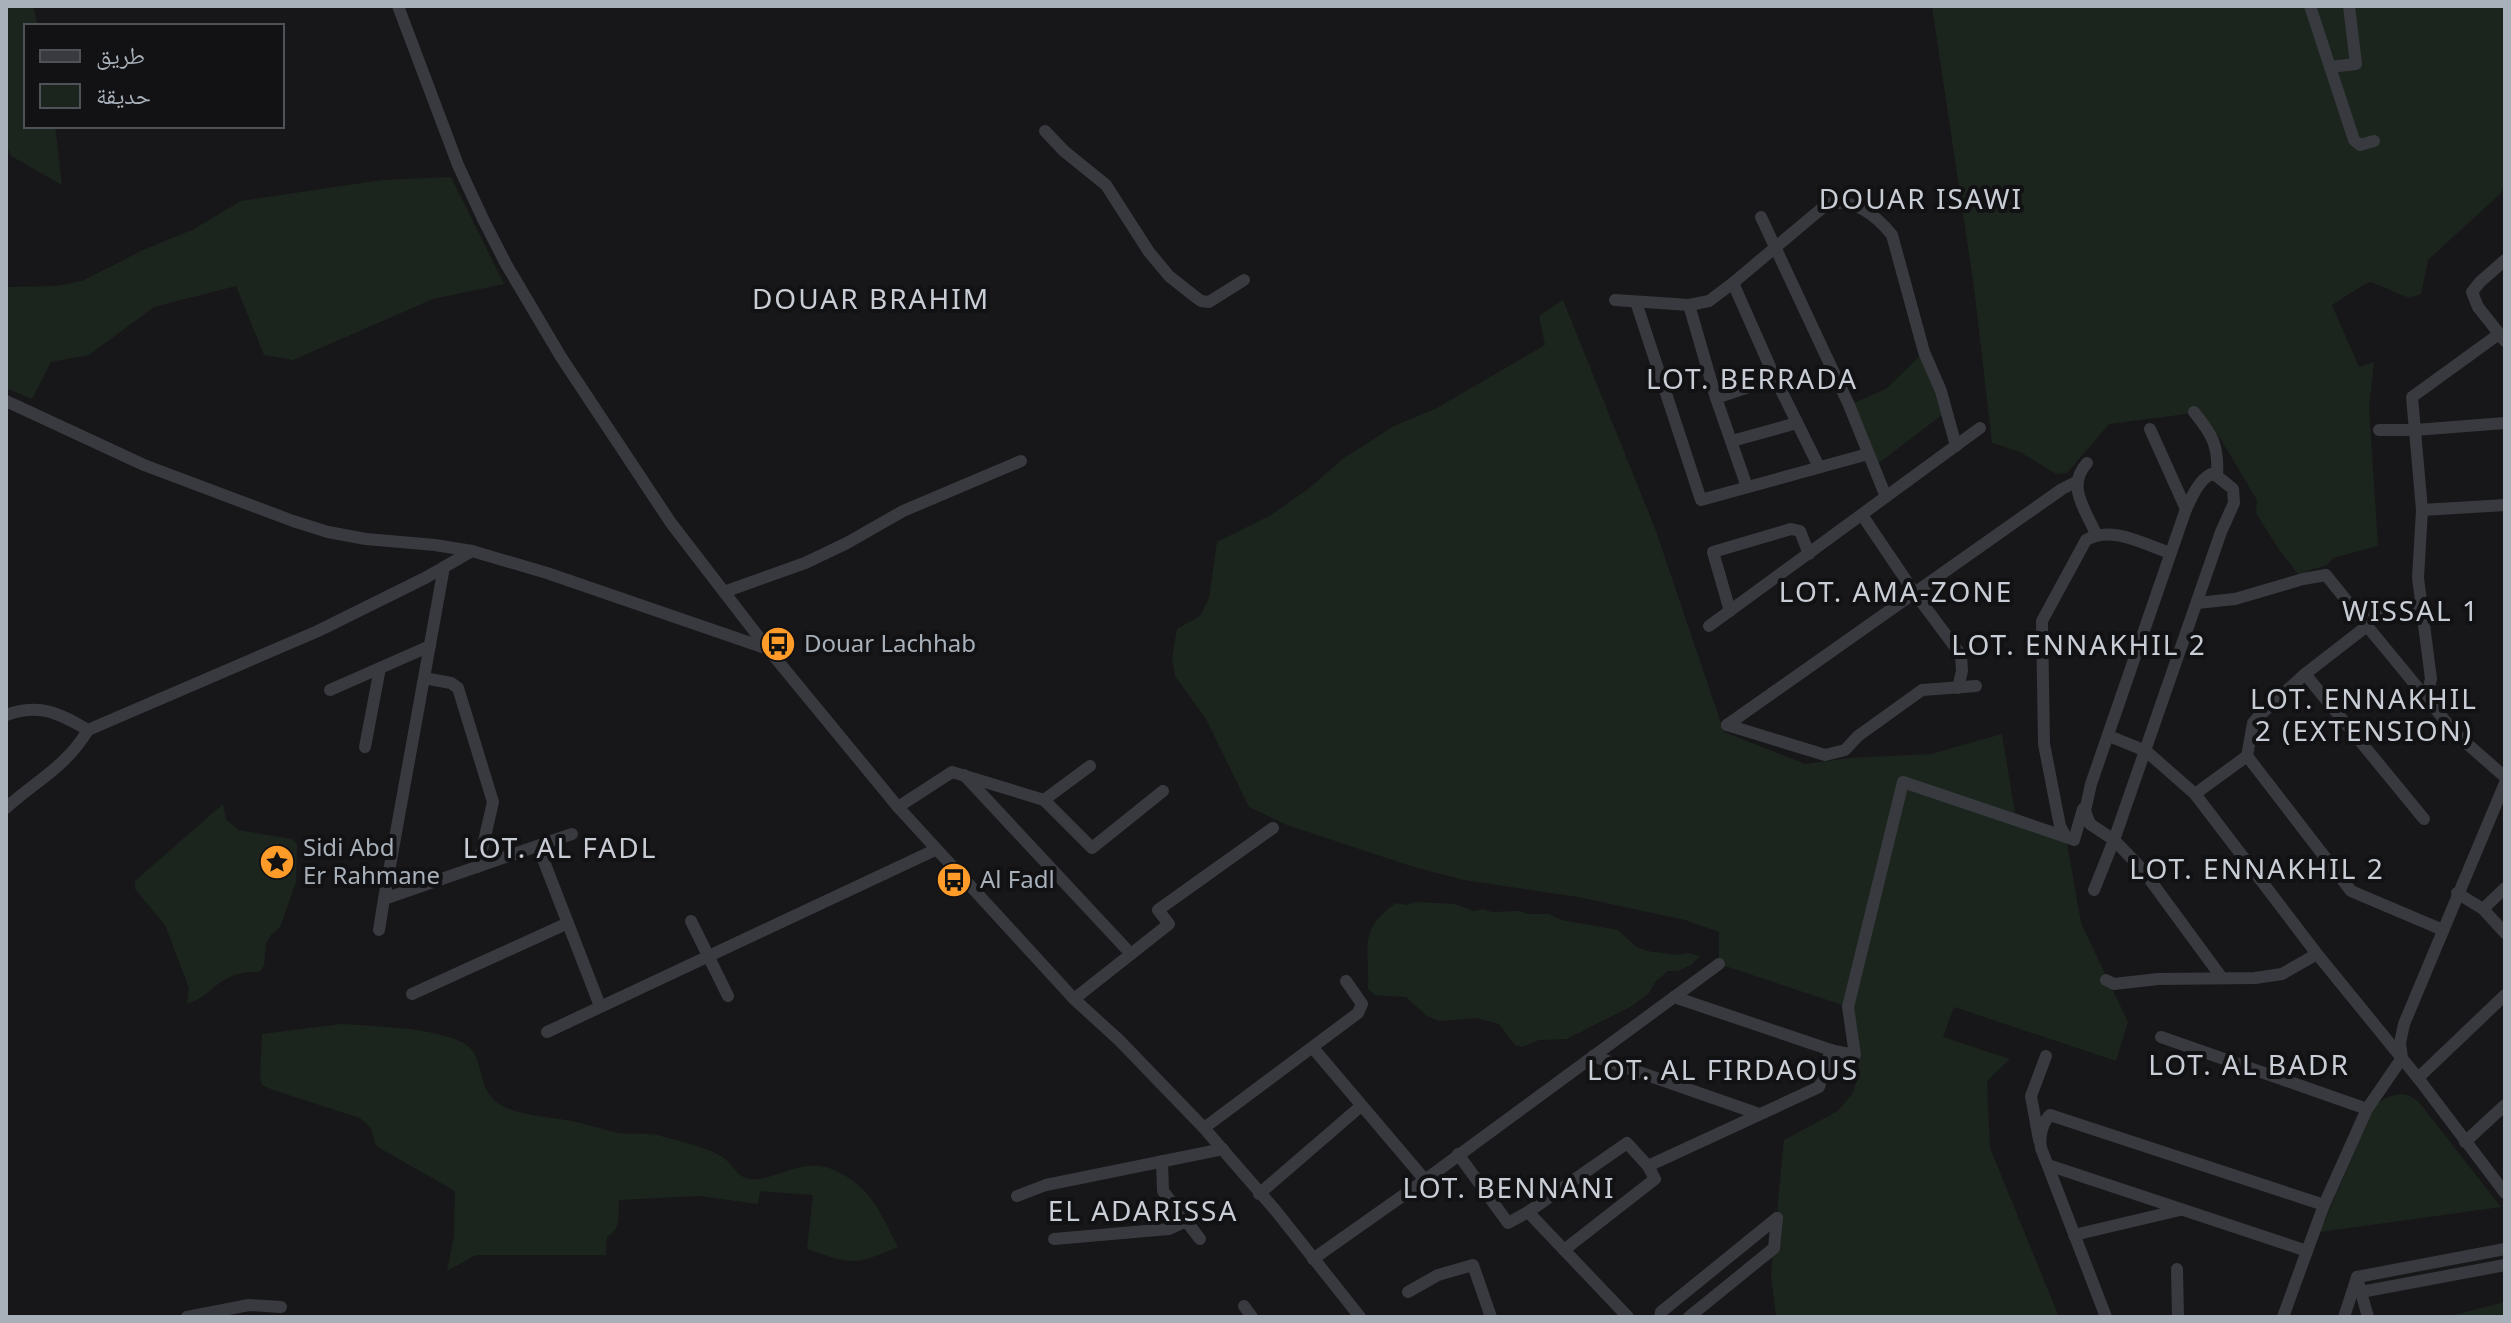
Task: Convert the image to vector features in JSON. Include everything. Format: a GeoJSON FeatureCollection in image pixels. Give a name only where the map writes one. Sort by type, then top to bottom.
{"type":"FeatureCollection","features":[{"type":"Feature","properties":{"kind":"street"},"geometry":{"type":"LineString","coordinates":[[398,6],[458,165],[506,264],[561,357],[671,523],[768,649],[935,850],[1074,999],[1119,1040],[1204,1128],[1276,1211],[1360,1317]]}},
{"type":"Feature","properties":{"kind":"street"},"geometry":{"type":"LineString","coordinates":[[2310,6],[2354,140],[2360,145],[2374,141]]}},
{"type":"Feature","properties":{"kind":"street"},"geometry":{"type":"LineString","coordinates":[[2330,67],[2356,64],[2349,6]]}},
{"type":"Feature","properties":{"kind":"street"},"geometry":{"type":"LineString","coordinates":[[1045,131],[1106,185],[1149,252],[1169,276],[1201,301],[1209,302],[1244,280]]}},
{"type":"Feature","properties":{"kind":"street"},"geometry":{"type":"LineString","coordinates":[[1615,300],[1689,305],[1709,301],[1827,204],[1842,201],[1864,209],[1881,220],[1892,235],[1924,352],[1941,391],[1956,446]]}},
{"type":"Feature","properties":{"kind":"street"},"geometry":{"type":"LineString","coordinates":[[1761,217],[1849,405],[1886,497]]}},
{"type":"Feature","properties":{"kind":"street"},"geometry":{"type":"LineString","coordinates":[[2426,699],[2431,679],[2418,578],[2422,510],[2412,397],[2502,337],[2478,307],[2472,292],[2505,260]]}},
{"type":"Feature","properties":{"kind":"street"},"geometry":{"type":"LineString","coordinates":[[1733,283],[1819,467]]}},
{"type":"Feature","properties":{"kind":"street"},"geometry":{"type":"LineString","coordinates":[[1636,302],[1701,500],[1868,454]]}},
{"type":"Feature","properties":{"kind":"street"},"geometry":{"type":"LineString","coordinates":[[1689,305],[1716,398],[1747,487]]}},
{"type":"Feature","properties":{"kind":"street"},"geometry":{"type":"LineString","coordinates":[[1716,398],[1775,378]]}},
{"type":"Feature","properties":{"kind":"street"},"geometry":{"type":"LineString","coordinates":[[6,401],[144,465],[293,521],[366,539],[472,551],[547,573],[768,649]]}},
{"type":"Feature","properties":{"kind":"street"},"geometry":{"type":"LineString","coordinates":[[2194,412],[2209,430],[2218,454],[2217,476]]}},
{"type":"Feature","properties":{"kind":"street"},"geometry":{"type":"LineString","coordinates":[[1732,441],[1797,423]]}},
{"type":"Feature","properties":{"kind":"street"},"geometry":{"type":"LineString","coordinates":[[2379,430],[2505,423]]}},
{"type":"Feature","properties":{"kind":"street"},"geometry":{"type":"LineString","coordinates":[[1709,626],[1980,428]]}},
{"type":"Feature","properties":{"kind":"street"},"geometry":{"type":"LineString","coordinates":[[2150,429],[2186,509]]}},
{"type":"Feature","properties":{"kind":"street"},"geometry":{"type":"LineString","coordinates":[[724,592],[805,563],[903,511],[1021,461]]}},
{"type":"Feature","properties":{"kind":"street"},"geometry":{"type":"LineString","coordinates":[[2087,463],[2079,471],[2076,488],[2096,534]]}},
{"type":"Feature","properties":{"kind":"street"},"geometry":{"type":"LineString","coordinates":[[2070,838],[2109,736],[2186,509],[2205,478],[2211,474],[2217,476],[2233,489],[2234,503],[2094,890]]}},
{"type":"Feature","properties":{"kind":"street"},"geometry":{"type":"LineString","coordinates":[[1976,686],[1922,690],[1858,736],[1845,750],[1825,755],[1727,725],[2049,497],[2076,482]]}},
{"type":"Feature","properties":{"kind":"street"},"geometry":{"type":"LineString","coordinates":[[2422,510],[2505,505]]}},
{"type":"Feature","properties":{"kind":"street"},"geometry":{"type":"LineString","coordinates":[[1862,515],[1961,655],[1962,671],[1958,688]]}},
{"type":"Feature","properties":{"kind":"street"},"geometry":{"type":"LineString","coordinates":[[1730,611],[1713,552],[1791,529],[1800,531],[1809,554]]}},
{"type":"Feature","properties":{"kind":"street"},"geometry":{"type":"LineString","coordinates":[[2070,838],[2060,826],[2044,744],[2042,621],[2086,540],[2096,534],[2109,533],[2170,553]]}},
{"type":"Feature","properties":{"kind":"street"},"geometry":{"type":"LineString","coordinates":[[6,808],[61,765],[88,730],[318,631],[472,551]]}},
{"type":"Feature","properties":{"kind":"street"},"geometry":{"type":"LineString","coordinates":[[379,930],[444,567]]}},
{"type":"Feature","properties":{"kind":"street"},"geometry":{"type":"LineString","coordinates":[[2197,603],[2235,599],[2326,575],[2456,734],[2505,780],[2404,1024],[2400,1043],[2402,1058],[2367,1109],[2324,1205],[2283,1317]]}},
{"type":"Feature","properties":{"kind":"street"},"geometry":{"type":"LineString","coordinates":[[2195,794],[2247,756],[2253,723],[2364,621],[2421,603]]}},
{"type":"Feature","properties":{"kind":"street"},"geometry":{"type":"LineString","coordinates":[[330,690],[430,646]]}},
{"type":"Feature","properties":{"kind":"street"},"geometry":{"type":"LineString","coordinates":[[365,747],[380,668]]}},
{"type":"Feature","properties":{"kind":"street"},"geometry":{"type":"LineString","coordinates":[[2305,674],[2424,819]]}},
{"type":"Feature","properties":{"kind":"street"},"geometry":{"type":"LineString","coordinates":[[424,678],[451,683],[458,688],[493,802],[478,867]]}},
{"type":"Feature","properties":{"kind":"street"},"geometry":{"type":"LineString","coordinates":[[6,715],[35,708],[59,715],[88,730]]}},
{"type":"Feature","properties":{"kind":"street"},"geometry":{"type":"LineString","coordinates":[[2109,736],[2146,751],[2195,794],[2505,1193]]}},
{"type":"Feature","properties":{"kind":"street"},"geometry":{"type":"LineString","coordinates":[[2247,756],[2351,891],[2443,930]]}},
{"type":"Feature","properties":{"kind":"street"},"geometry":{"type":"LineString","coordinates":[[1044,800],[1090,766]]}},
{"type":"Feature","properties":{"kind":"street"},"geometry":{"type":"LineString","coordinates":[[898,807],[952,772],[1044,800],[1092,848],[1163,791]]}},
{"type":"Feature","properties":{"kind":"street"},"geometry":{"type":"LineString","coordinates":[[964,775],[1131,954]]}},
{"type":"Feature","properties":{"kind":"street"},"geometry":{"type":"LineString","coordinates":[[1674,997],[1831,1050],[1855,1055],[1848,1007],[1903,782],[2070,838]]}},
{"type":"Feature","properties":{"kind":"street"},"geometry":{"type":"LineString","coordinates":[[2087,798],[2086,818],[2090,824],[2114,840],[2142,869],[2222,978]]}},
{"type":"Feature","properties":{"kind":"street"},"geometry":{"type":"LineString","coordinates":[[1074,999],[1169,924],[1158,910],[1273,828]]}},
{"type":"Feature","properties":{"kind":"street"},"geometry":{"type":"LineString","coordinates":[[384,899],[572,834]]}},
{"type":"Feature","properties":{"kind":"street"},"geometry":{"type":"LineString","coordinates":[[538,846],[600,1006]]}},
{"type":"Feature","properties":{"kind":"street"},"geometry":{"type":"LineString","coordinates":[[547,1032],[935,850]]}},
{"type":"Feature","properties":{"kind":"street"},"geometry":{"type":"LineString","coordinates":[[2483,909],[2505,888]]}},
{"type":"Feature","properties":{"kind":"street"},"geometry":{"type":"LineString","coordinates":[[2457,893],[2483,909],[2505,933]]}},
{"type":"Feature","properties":{"kind":"street"},"geometry":{"type":"LineString","coordinates":[[691,921],[728,996]]}},
{"type":"Feature","properties":{"kind":"street"},"geometry":{"type":"LineString","coordinates":[[412,994],[568,923]]}},
{"type":"Feature","properties":{"kind":"street"},"geometry":{"type":"LineString","coordinates":[[2106,980],[2114,984],[2158,979],[2255,978],[2282,974],[2317,954]]}},
{"type":"Feature","properties":{"kind":"street"},"geometry":{"type":"LineString","coordinates":[[1313,1259],[1719,964]]}},
{"type":"Feature","properties":{"kind":"street"},"geometry":{"type":"LineString","coordinates":[[1204,1128],[1358,1013],[1362,1004],[1346,981]]}},
{"type":"Feature","properties":{"kind":"street"},"geometry":{"type":"LineString","coordinates":[[2418,1078],[2505,995]]}},
{"type":"Feature","properties":{"kind":"street"},"geometry":{"type":"LineString","coordinates":[[2161,1037],[2367,1109]]}},
{"type":"Feature","properties":{"kind":"street"},"geometry":{"type":"LineString","coordinates":[[1313,1048],[1425,1180]]}},
{"type":"Feature","properties":{"kind":"street"},"geometry":{"type":"LineString","coordinates":[[1648,1166],[1819,1087],[1831,1050]]}},
{"type":"Feature","properties":{"kind":"street"},"geometry":{"type":"LineString","coordinates":[[1593,1056],[1759,1114]]}},
{"type":"Feature","properties":{"kind":"street"},"geometry":{"type":"LineString","coordinates":[[2046,1056],[2031,1096],[2040,1143],[2106,1317]]}},
{"type":"Feature","properties":{"kind":"street"},"geometry":{"type":"LineString","coordinates":[[2465,1142],[2505,1105]]}},
{"type":"Feature","properties":{"kind":"street"},"geometry":{"type":"LineString","coordinates":[[1259,1194],[1361,1106]]}},
{"type":"Feature","properties":{"kind":"street"},"geometry":{"type":"LineString","coordinates":[[2040,1143],[2048,1116],[2057,1116],[2324,1205]]}},
{"type":"Feature","properties":{"kind":"street"},"geometry":{"type":"LineString","coordinates":[[1458,1154],[1508,1223],[1627,1143],[1648,1166],[1655,1179],[1564,1250]]}},
{"type":"Feature","properties":{"kind":"street"},"geometry":{"type":"LineString","coordinates":[[1017,1196],[1046,1185],[1223,1149]]}},
{"type":"Feature","properties":{"kind":"street"},"geometry":{"type":"LineString","coordinates":[[1162,1161],[1163,1191],[1200,1239]]}},
{"type":"Feature","properties":{"kind":"street"},"geometry":{"type":"LineString","coordinates":[[2048,1165],[2307,1251]]}},
{"type":"Feature","properties":{"kind":"street"},"geometry":{"type":"LineString","coordinates":[[2074,1235],[2183,1210]]}},
{"type":"Feature","properties":{"kind":"street"},"geometry":{"type":"LineString","coordinates":[[1528,1212],[1628,1317]]}},
{"type":"Feature","properties":{"kind":"street"},"geometry":{"type":"LineString","coordinates":[[1660,1317],[1661,1312],[1777,1218],[1774,1248],[1689,1317]]}},
{"type":"Feature","properties":{"kind":"street"},"geometry":{"type":"LineString","coordinates":[[1054,1239],[1169,1229],[1186,1221]]}},
{"type":"Feature","properties":{"kind":"street"},"geometry":{"type":"LineString","coordinates":[[2357,1277],[2505,1249]]}},
{"type":"Feature","properties":{"kind":"street"},"geometry":{"type":"LineString","coordinates":[[2485,1254],[2490,1269]]}},
{"type":"Feature","properties":{"kind":"street"},"geometry":{"type":"LineString","coordinates":[[1408,1292],[1438,1275],[1473,1265],[1491,1317]]}},
{"type":"Feature","properties":{"kind":"street"},"geometry":{"type":"LineString","coordinates":[[2361,1292],[2505,1265]]}},
{"type":"Feature","properties":{"kind":"street"},"geometry":{"type":"LineString","coordinates":[[2177,1269],[2178,1317]]}},
{"type":"Feature","properties":{"kind":"street"},"geometry":{"type":"LineString","coordinates":[[2357,1277],[2368,1317]]}},
{"type":"Feature","properties":{"kind":"street"},"geometry":{"type":"LineString","coordinates":[[2344,1317],[2357,1277]]}},
{"type":"Feature","properties":{"kind":"street"},"geometry":{"type":"LineString","coordinates":[[187,1317],[249,1305],[281,1307]]}},
{"type":"Feature","properties":{"kind":"street"},"geometry":{"type":"LineString","coordinates":[[1244,1306],[1252,1317]]}},
{"type":"Feature","properties":{"kind":"green space"},"geometry":{"type":"Polygon","coordinates":[[[6,6],[33,6],[38,24],[24,24],[24,128],[55,128],[62,185],[11,156],[6,143],[6,6]]]}},
{"type":"Feature","properties":{"kind":"green space"},"geometry":{"type":"Polygon","coordinates":[[[1932,6],[2505,6],[2505,182],[2500,194],[2428,260],[2421,294],[2409,298],[2371,282],[2332,305],[2359,367],[2374,362],[2369,407],[2378,546],[2333,558],[2327,565],[2298,574],[2256,513],[2257,500],[2220,438],[2194,413],[2109,424],[2067,473],[2056,474],[2020,452],[1992,443],[1974,287],[1932,6]]]}},
{"type":"Feature","properties":{"kind":"green space"},"geometry":{"type":"Polygon","coordinates":[[[451,177],[504,284],[433,299],[293,360],[264,355],[236,286],[154,307],[89,355],[51,362],[32,399],[6,388],[6,287],[56,286],[82,281],[143,250],[192,230],[241,201],[382,180],[451,177]]]}},
{"type":"Feature","properties":{"kind":"green space"},"geometry":{"type":"Polygon","coordinates":[[[1563,300],[1656,531],[1724,732],[1805,764],[1849,758],[1931,754],[2002,734],[2015,813],[2066,837],[2081,923],[2128,1022],[2116,1061],[1954,1007],[1943,1037],[2010,1059],[1987,1081],[1990,1148],[2059,1317],[1776,1317],[1771,1275],[1784,1140],[1838,1111],[1852,1094],[1860,1073],[1848,1007],[1719,964],[1719,932],[1685,920],[1578,897],[1464,880],[1414,867],[1287,825],[1249,807],[1206,719],[1175,676],[1172,658],[1177,629],[1200,616],[1209,598],[1217,542],[1271,515],[1344,458],[1394,426],[1437,408],[1545,345],[1539,316],[1563,300]]]}},
{"type":"Feature","properties":{"kind":"green space"},"geometry":{"type":"Polygon","coordinates":[[[1924,352],[1947,411],[1875,466],[1849,405],[1886,389],[1924,352]]]}},
{"type":"Feature","properties":{"kind":"green space"},"geometry":{"type":"Polygon","coordinates":[[[223,804],[226,819],[238,830],[292,839],[297,844],[296,882],[280,927],[266,943],[264,966],[259,972],[230,977],[187,1003],[189,988],[165,925],[135,889],[135,881],[223,804]]]}},
{"type":"Feature","properties":{"kind":"green space"},"geometry":{"type":"Polygon","coordinates":[[[1415,902],[1455,904],[1474,911],[1549,914],[1561,920],[1618,930],[1635,946],[1647,951],[1700,956],[1691,965],[1678,971],[1668,971],[1655,982],[1649,993],[1632,1006],[1567,1039],[1539,1040],[1522,1047],[1515,1045],[1499,1024],[1477,1018],[1439,1021],[1427,1016],[1406,997],[1375,995],[1368,989],[1368,941],[1375,922],[1396,903],[1406,905],[1415,902]]]}},
{"type":"Feature","properties":{"kind":"green space"},"geometry":{"type":"Polygon","coordinates":[[[341,1024],[433,1033],[465,1044],[474,1053],[487,1091],[498,1103],[514,1111],[619,1133],[656,1135],[685,1143],[718,1154],[746,1178],[764,1178],[809,1166],[834,1170],[858,1184],[874,1202],[898,1247],[871,1258],[853,1261],[807,1249],[813,1195],[760,1191],[758,1204],[699,1196],[619,1200],[618,1221],[615,1230],[607,1237],[606,1255],[476,1255],[447,1271],[454,1236],[455,1191],[376,1146],[371,1128],[360,1118],[262,1085],[262,1034],[341,1024]]]}},
{"type":"Feature","properties":{"kind":"green space"},"geometry":{"type":"Polygon","coordinates":[[[2400,1094],[2418,1101],[2501,1207],[2320,1232],[2372,1111],[2384,1099],[2400,1094]]]}},
{"type":"Feature","properties":{"kind":"green space"},"geometry":{"type":"Polygon","coordinates":[[[2505,1302],[2505,1317],[2446,1317],[2505,1302]]]}},
{"type":"Feature","properties":{"kind":"place","name":"Douar Lachhab"},"geometry":{"type":"Point","coordinates":[778,644]}},
{"type":"Feature","properties":{"kind":"place","name":"Sidi Abd Er Rahmane"},"geometry":{"type":"Point","coordinates":[277,862]}},
{"type":"Feature","properties":{"kind":"place","name":"Al Fadl"},"geometry":{"type":"Point","coordinates":[954,880]}},
{"type":"Feature","properties":{"kind":"district","name":"DOUAR ISAWI"},"geometry":{"type":"Point","coordinates":[1921,199]}},
{"type":"Feature","properties":{"kind":"district","name":"DOUAR BRAHIM"},"geometry":{"type":"Point","coordinates":[871,299]}},
{"type":"Feature","properties":{"kind":"district","name":"LOT. BERRADA"},"geometry":{"type":"Point","coordinates":[1752,379]}},
{"type":"Feature","properties":{"kind":"district","name":"LOT. AMA-ZONE"},"geometry":{"type":"Point","coordinates":[1896,592]}},
{"type":"Feature","properties":{"kind":"district","name":"WISSAL 1"},"geometry":{"type":"Point","coordinates":[2411,611]}},
{"type":"Feature","properties":{"kind":"district","name":"LOT. ENNAKHIL 2"},"geometry":{"type":"Point","coordinates":[2079,645]}},
{"type":"Feature","properties":{"kind":"district","name":"LOT. ENNAKHIL 2 (EXTENSION)"},"geometry":{"type":"Point","coordinates":[2364,715]}},
{"type":"Feature","properties":{"kind":"district","name":"LOT. AL FADL"},"geometry":{"type":"Point","coordinates":[560,848]}},
{"type":"Feature","properties":{"kind":"district","name":"LOT. ENNAKHIL 2"},"geometry":{"type":"Point","coordinates":[2257,869]}},
{"type":"Feature","properties":{"kind":"district","name":"LOT. AL BADR"},"geometry":{"type":"Point","coordinates":[2249,1065]}},
{"type":"Feature","properties":{"kind":"district","name":"LOT. AL FIRDAOUS"},"geometry":{"type":"Point","coordinates":[1723,1070]}},
{"type":"Feature","properties":{"kind":"district","name":"LOT. BENNANI"},"geometry":{"type":"Point","coordinates":[1509,1188]}},
{"type":"Feature","properties":{"kind":"district","name":"EL ADARISSA"},"geometry":{"type":"Point","coordinates":[1143,1211]}}]}
